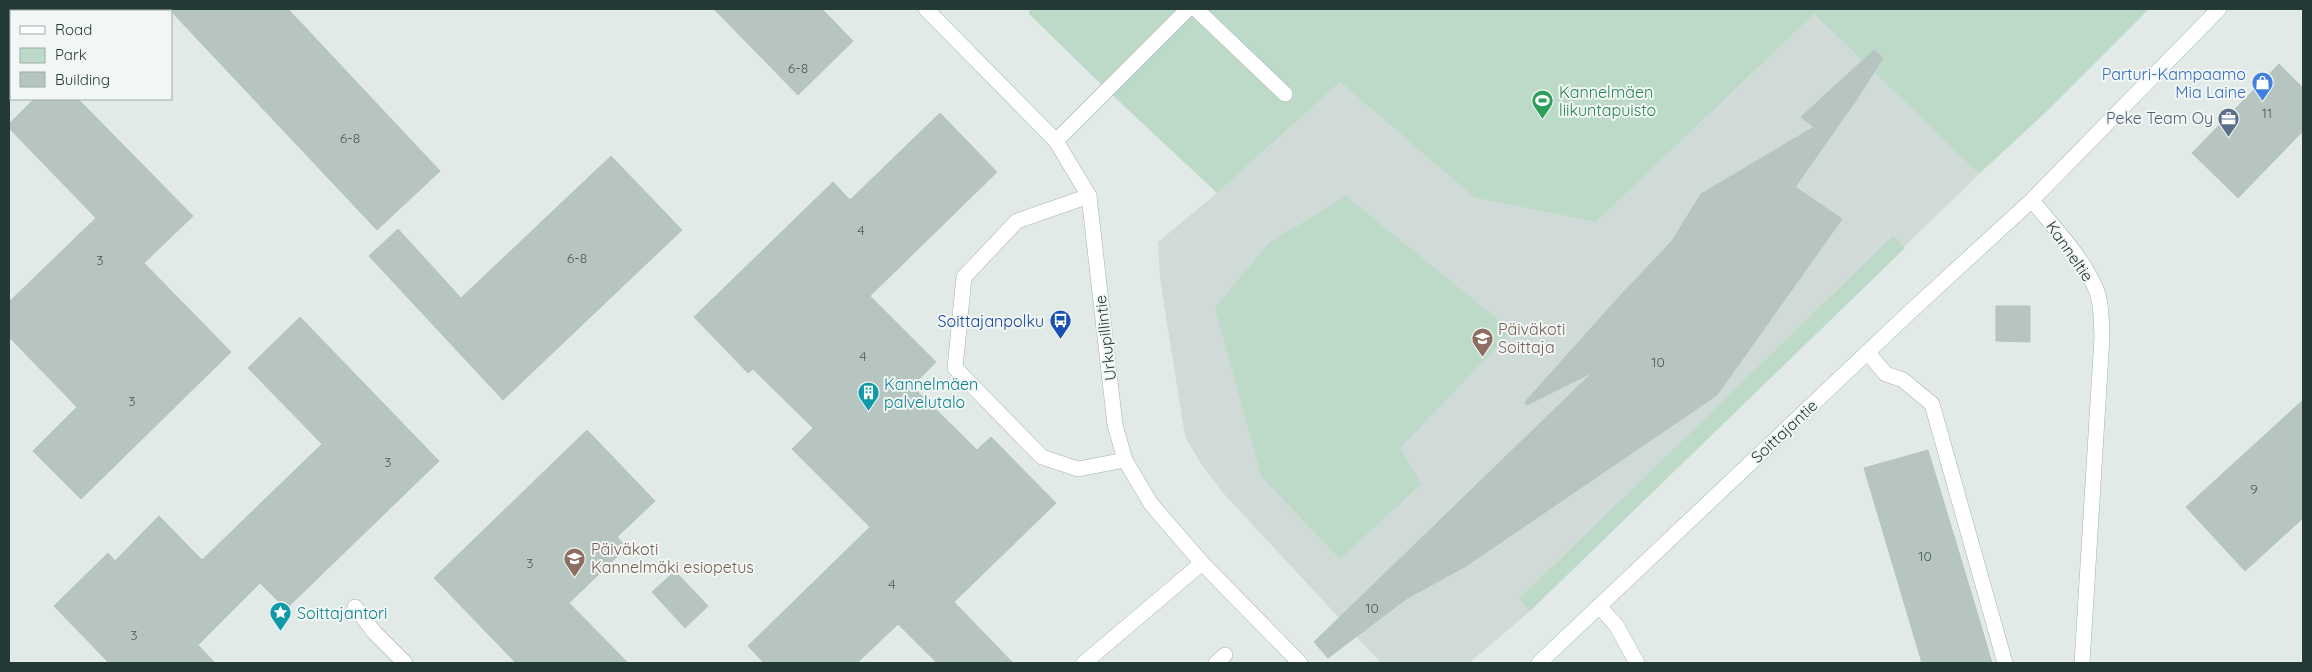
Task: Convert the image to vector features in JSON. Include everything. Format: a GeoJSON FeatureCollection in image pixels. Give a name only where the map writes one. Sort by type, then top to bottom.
{"type":"FeatureCollection","features":[{"type":"Feature","properties":{"kind":"street","name":"Urkupillintie"},"geometry":{"type":"LineString","coordinates":[[926,9],[1056,141],[1089,196],[1115,425],[1125,460],[1151,504],[1202,563],[1300,663]]}},
{"type":"Feature","properties":{"kind":"street"},"geometry":{"type":"LineString","coordinates":[[1056,141],[1188,9]]}},
{"type":"Feature","properties":{"kind":"street"},"geometry":{"type":"LineString","coordinates":[[1196,9],[1285,94]]}},
{"type":"Feature","properties":{"kind":"street"},"geometry":{"type":"LineString","coordinates":[[2032,200],[2219,9]]}},
{"type":"Feature","properties":{"kind":"street"},"geometry":{"type":"LineString","coordinates":[[1089,196],[1017,221],[964,277],[955,368],[1042,457],[1078,469],[1125,460]]}},
{"type":"Feature","properties":{"kind":"street","name":"Soittajantie"},"geometry":{"type":"LineString","coordinates":[[1539,663],[1867,352],[2032,200]]}},
{"type":"Feature","properties":{"kind":"street","name":"Kanneltie"},"geometry":{"type":"LineString","coordinates":[[2032,200],[2079,261],[2095,288],[2100,310],[2102,337],[2082,663]]}},
{"type":"Feature","properties":{"kind":"street"},"geometry":{"type":"LineString","coordinates":[[1867,352],[1886,374],[1903,380],[1932,404],[2006,663]]}},
{"type":"Feature","properties":{"kind":"street"},"geometry":{"type":"LineString","coordinates":[[1084,663],[1202,563]]}},
{"type":"Feature","properties":{"kind":"street"},"geometry":{"type":"LineString","coordinates":[[355,606],[374,632],[405,663]]}},
{"type":"Feature","properties":{"kind":"street"},"geometry":{"type":"LineString","coordinates":[[1599,606],[1616,625],[1637,663]]}},
{"type":"Feature","properties":{"kind":"shaded area","name":"Päiväkoti Soittaja"},"geometry":{"type":"Polygon","coordinates":[[[1814,14],[1979,174],[1530,611],[1469,663],[1381,663],[1225,495],[1201,464],[1185,436],[1160,279],[1158,242],[1217,193],[1340,82],[1475,198],[1596,222],[1814,14]]]}},
{"type":"Feature","properties":{"kind":"green space","name":"Kannelmäen liikuntapuisto"},"geometry":{"type":"Polygon","coordinates":[[[1030,9],[2149,9],[2045,113],[1979,174],[1814,14],[1596,222],[1475,198],[1340,82],[1217,193],[1029,14],[1030,9]]]}},
{"type":"Feature","properties":{"kind":"green space"},"geometry":{"type":"Polygon","coordinates":[[[1346,196],[1512,331],[1400,448],[1421,484],[1340,559],[1261,476],[1215,308],[1269,243],[1346,196]]]}},
{"type":"Feature","properties":{"kind":"green space"},"geometry":{"type":"Polygon","coordinates":[[[1893,236],[1905,248],[1530,611],[1519,599],[1893,236]]]}},
{"type":"Feature","properties":{"kind":"building"},"geometry":{"type":"Polygon","coordinates":[[[288,9],[440,171],[377,230],[170,10],[288,9]]]}},
{"type":"Feature","properties":{"kind":"building"},"geometry":{"type":"Polygon","coordinates":[[[714,9],[822,9],[853,41],[798,95],[714,9]]]}},
{"type":"Feature","properties":{"kind":"building"},"geometry":{"type":"Polygon","coordinates":[[[1874,50],[1883,58],[1853,105],[1854,103],[1795,187],[1842,219],[1717,395],[1466,566],[1406,599],[1328,658],[1314,642],[1593,372],[1527,405],[1525,402],[1672,241],[1701,194],[1814,127],[1801,117],[1874,50]]]}},
{"type":"Feature","properties":{"kind":"building"},"geometry":{"type":"Polygon","coordinates":[[[2279,64],[2303,88],[2303,131],[2238,198],[2192,153],[2279,64]]]}},
{"type":"Feature","properties":{"kind":"building"},"geometry":{"type":"Polygon","coordinates":[[[33,100],[79,100],[193,216],[144,263],[231,352],[81,499],[33,451],[77,407],[9,337],[9,302],[96,218],[9,128],[9,124],[33,100]]]}},
{"type":"Feature","properties":{"kind":"building"},"geometry":{"type":"Polygon","coordinates":[[[940,113],[997,172],[870,296],[936,362],[912,386],[977,450],[991,437],[1056,503],[954,602],[1013,663],[937,663],[898,624],[857,663],[764,663],[748,646],[870,527],[792,449],[813,428],[753,369],[748,373],[694,317],[833,182],[850,200],[940,113]]]}},
{"type":"Feature","properties":{"kind":"building"},"geometry":{"type":"Polygon","coordinates":[[[611,156],[682,230],[503,400],[369,256],[398,229],[461,298],[611,156]]]}},
{"type":"Feature","properties":{"kind":"building"},"geometry":{"type":"Polygon","coordinates":[[[1996,306],[2030,306],[2030,342],[1996,341],[1996,306]]]}},
{"type":"Feature","properties":{"kind":"building"},"geometry":{"type":"Polygon","coordinates":[[[300,317],[439,461],[286,609],[260,583],[198,645],[215,663],[109,663],[54,606],[108,553],[115,561],[159,516],[202,560],[322,444],[248,368],[300,317]]]}},
{"type":"Feature","properties":{"kind":"building"},"geometry":{"type":"Polygon","coordinates":[[[2303,400],[2303,518],[2245,571],[2186,507],[2303,400]]]}},
{"type":"Feature","properties":{"kind":"building"},"geometry":{"type":"Polygon","coordinates":[[[587,430],[655,501],[617,537],[627,547],[569,603],[628,663],[516,663],[434,578],[587,430]]]}},
{"type":"Feature","properties":{"kind":"building"},"geometry":{"type":"Polygon","coordinates":[[[1928,450],[1992,663],[1922,663],[1864,468],[1928,450]]]}},
{"type":"Feature","properties":{"kind":"building"},"geometry":{"type":"Polygon","coordinates":[[[675,571],[708,606],[685,628],[652,592],[675,571]]]}},
{"type":"Feature","properties":{"kind":"place","name":"Parturi-Kampaamo Mia Laine"},"geometry":{"type":"Point","coordinates":[2262,102]}},
{"type":"Feature","properties":{"kind":"place","name":"Kannelmäen liikuntapuisto"},"geometry":{"type":"Point","coordinates":[1543,120]}},
{"type":"Feature","properties":{"kind":"place","name":"Peke Team Oy"},"geometry":{"type":"Point","coordinates":[2229,137]}},
{"type":"Feature","properties":{"kind":"place","name":"Soittajanpolku"},"geometry":{"type":"Point","coordinates":[1060,340]}},
{"type":"Feature","properties":{"kind":"place","name":"Päiväkoti Soittaja"},"geometry":{"type":"Point","coordinates":[1482,357]}},
{"type":"Feature","properties":{"kind":"place","name":"Kannelmäen palvelutalo"},"geometry":{"type":"Point","coordinates":[868,412]}},
{"type":"Feature","properties":{"kind":"place","name":"Päiväkoti Kannelmäki esiopetus"},"geometry":{"type":"Point","coordinates":[575,577]}},
{"type":"Feature","properties":{"kind":"place","name":"Soittajantori"},"geometry":{"type":"Point","coordinates":[281,632]}}]}
